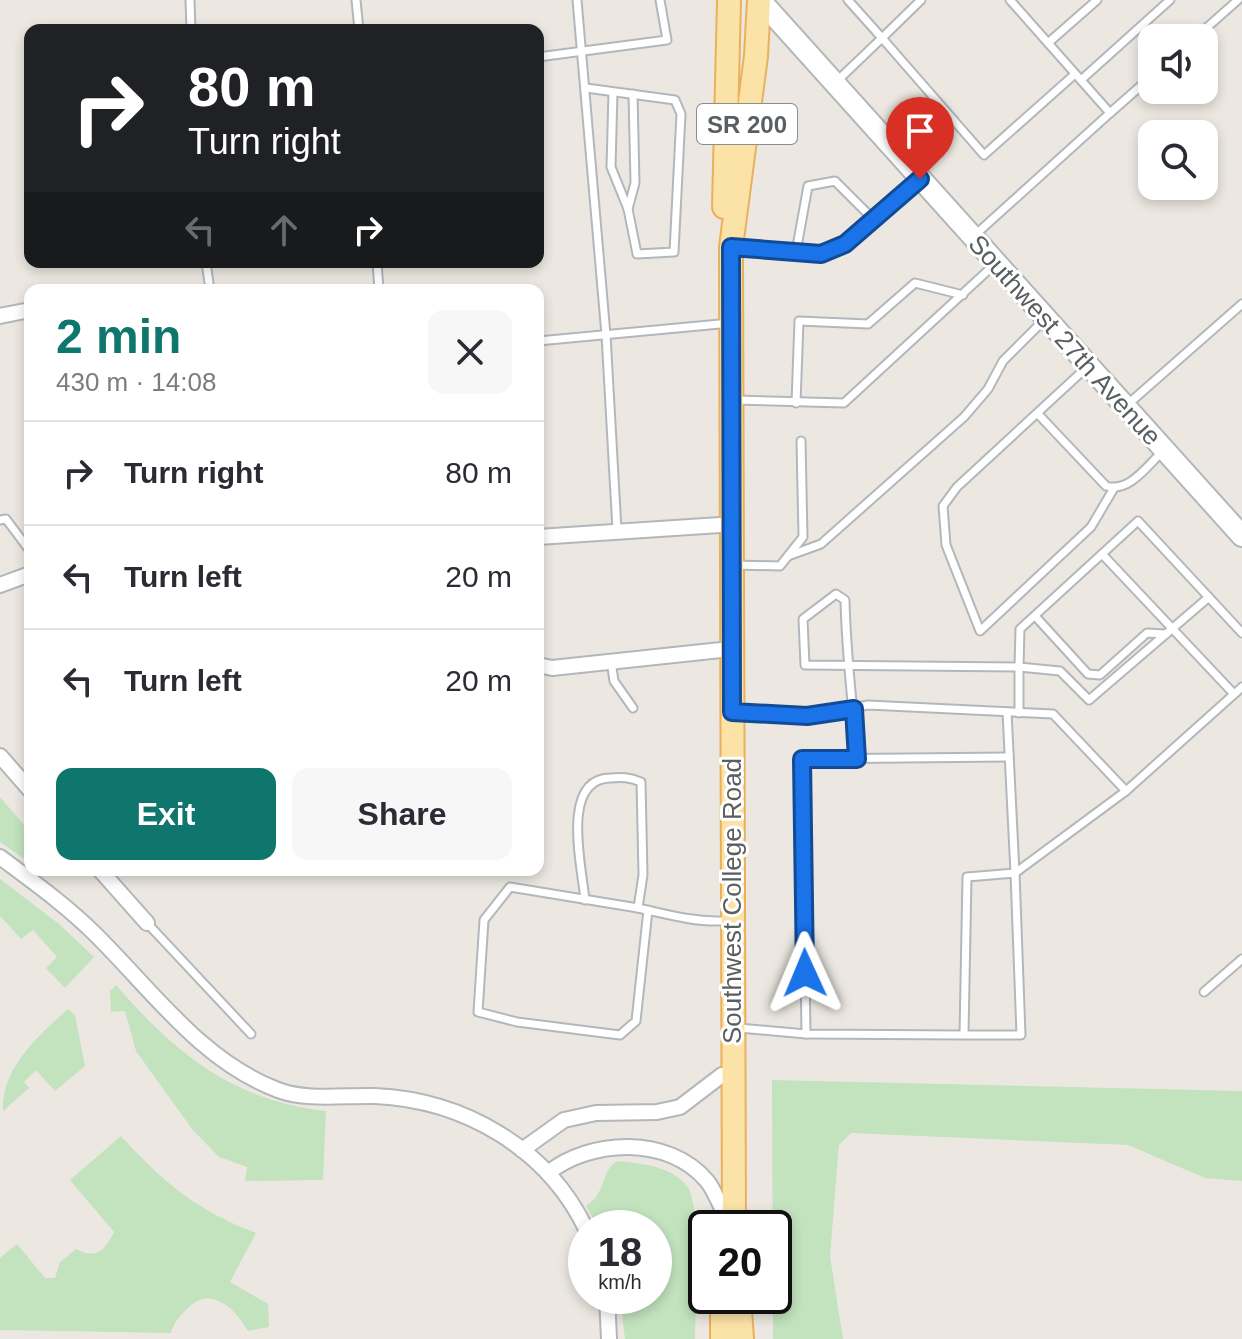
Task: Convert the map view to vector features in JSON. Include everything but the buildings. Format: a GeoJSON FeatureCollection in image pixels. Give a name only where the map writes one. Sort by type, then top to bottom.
{"type":"FeatureCollection","features":[{"type":"Feature","properties":{"kind":"main road","name":"Southwest College Road"},"geometry":{"type":"LineString","coordinates":[[722,1210],[720,324],[729,0]]}},
{"type":"Feature","properties":{"kind":"main road","name":"Southwest College Road"},"geometry":{"type":"LineString","coordinates":[[734,1210],[731,247],[756,56],[760,0]]}},
{"type":"Feature","properties":{"kind":"main road","name":"Southwest 27th Avenue"},"geometry":{"type":"LineString","coordinates":[[760,0],[1242,536]]}},
{"type":"Feature","properties":{"kind":"main road"},"geometry":{"type":"LineString","coordinates":[[722,1314],[722,1339]]}},
{"type":"Feature","properties":{"kind":"main road"},"geometry":{"type":"LineString","coordinates":[[740,1314],[742,1339]]}},
{"type":"Feature","properties":{"kind":"street"},"geometry":{"type":"LineString","coordinates":[[0,316],[24,311]]}},
{"type":"Feature","properties":{"kind":"street"},"geometry":{"type":"LineString","coordinates":[[544,536],[720,525]]}},
{"type":"Feature","properties":{"kind":"street"},"geometry":{"type":"LineString","coordinates":[[0,585],[24,576]]}},
{"type":"Feature","properties":{"kind":"street"},"geometry":{"type":"LineString","coordinates":[[544,666],[552,668],[721,650]]}},
{"type":"Feature","properties":{"kind":"street"},"geometry":{"type":"LineString","coordinates":[[0,756],[24,783]]}},
{"type":"Feature","properties":{"kind":"street"},"geometry":{"type":"LineString","coordinates":[[0,857],[93,932],[200,1043],[252,1079],[283,1092],[421,1101],[468,1115],[522,1150],[548,1173],[573,1210]]}},
{"type":"Feature","properties":{"kind":"street"},"geometry":{"type":"LineString","coordinates":[[105,876],[147,923]]}},
{"type":"Feature","properties":{"kind":"street"},"geometry":{"type":"LineString","coordinates":[[522,1150],[564,1120],[596,1113],[657,1112],[680,1107],[722,1075]]}},
{"type":"Feature","properties":{"kind":"street"},"geometry":{"type":"LineString","coordinates":[[548,1173],[565,1159],[583,1152],[614,1146],[647,1149],[689,1166],[707,1181],[719,1210]]}},
{"type":"Feature","properties":{"kind":"street"},"geometry":{"type":"LineString","coordinates":[[608,1314],[609,1339]]}},
{"type":"Feature","properties":{"kind":"lane"},"geometry":{"type":"LineString","coordinates":[[190,0],[191,24]]}},
{"type":"Feature","properties":{"kind":"lane"},"geometry":{"type":"LineString","coordinates":[[356,0],[358,24]]}},
{"type":"Feature","properties":{"kind":"lane"},"geometry":{"type":"LineString","coordinates":[[577,0],[584,53],[606,335],[617,530]]}},
{"type":"Feature","properties":{"kind":"lane"},"geometry":{"type":"LineString","coordinates":[[544,56],[667,40],[660,0]]}},
{"type":"Feature","properties":{"kind":"lane"},"geometry":{"type":"LineString","coordinates":[[848,0],[984,155],[1170,0]]}},
{"type":"Feature","properties":{"kind":"lane"},"geometry":{"type":"LineString","coordinates":[[834,84],[921,0]]}},
{"type":"Feature","properties":{"kind":"lane"},"geometry":{"type":"LineString","coordinates":[[1023,0],[1013,3],[1110,113]]}},
{"type":"Feature","properties":{"kind":"lane"},"geometry":{"type":"LineString","coordinates":[[1048,43],[1097,0]]}},
{"type":"Feature","properties":{"kind":"lane"},"geometry":{"type":"LineString","coordinates":[[1211,24],[1238,0]]}},
{"type":"Feature","properties":{"kind":"lane"},"geometry":{"type":"LineString","coordinates":[[586,88],[675,100],[681,114],[674,252],[637,254],[628,209],[611,167],[613,92]]}},
{"type":"Feature","properties":{"kind":"lane"},"geometry":{"type":"LineString","coordinates":[[973,237],[1138,88]]}},
{"type":"Feature","properties":{"kind":"lane"},"geometry":{"type":"LineString","coordinates":[[628,209],[635,183],[633,94]]}},
{"type":"Feature","properties":{"kind":"lane"},"geometry":{"type":"LineString","coordinates":[[731,247],[821,254],[845,244],[920,179]]}},
{"type":"Feature","properties":{"kind":"lane"},"geometry":{"type":"LineString","coordinates":[[796,252],[808,186],[835,181],[873,219]]}},
{"type":"Feature","properties":{"kind":"lane"},"geometry":{"type":"LineString","coordinates":[[731,400],[844,403],[996,263]]}},
{"type":"Feature","properties":{"kind":"lane"},"geometry":{"type":"LineString","coordinates":[[796,403],[799,321],[868,324],[915,283],[963,295]]}},
{"type":"Feature","properties":{"kind":"lane"},"geometry":{"type":"LineString","coordinates":[[1125,407],[1242,304]]}},
{"type":"Feature","properties":{"kind":"lane"},"geometry":{"type":"LineString","coordinates":[[788,556],[821,544],[964,417],[988,389],[1003,361],[1046,318]]}},
{"type":"Feature","properties":{"kind":"lane"},"geometry":{"type":"LineString","coordinates":[[544,340],[720,324]]}},
{"type":"Feature","properties":{"kind":"lane"},"geometry":{"type":"LineString","coordinates":[[1088,366],[957,487],[943,506],[946,545],[980,631],[1091,527],[1119,488],[1164,450]]}},
{"type":"Feature","properties":{"kind":"lane"},"geometry":{"type":"LineString","coordinates":[[1038,414],[1106,486],[1119,488]]}},
{"type":"Feature","properties":{"kind":"lane"},"geometry":{"type":"LineString","coordinates":[[731,565],[780,566],[803,537],[801,441]]}},
{"type":"Feature","properties":{"kind":"lane"},"geometry":{"type":"LineString","coordinates":[[0,520],[6,519],[24,543]]}},
{"type":"Feature","properties":{"kind":"lane"},"geometry":{"type":"LineString","coordinates":[[1019,713],[1020,629],[1138,521],[1242,633]]}},
{"type":"Feature","properties":{"kind":"lane"},"geometry":{"type":"LineString","coordinates":[[1102,554],[1234,694]]}},
{"type":"Feature","properties":{"kind":"lane"},"geometry":{"type":"LineString","coordinates":[[857,759],[852,681],[846,664],[845,600],[836,594],[803,619],[805,665],[846,664],[1019,667],[1060,671],[1089,700],[1209,597]]}},
{"type":"Feature","properties":{"kind":"lane"},"geometry":{"type":"LineString","coordinates":[[1035,616],[1088,674],[1100,675],[1147,633],[1166,634]]}},
{"type":"Feature","properties":{"kind":"lane"},"geometry":{"type":"LineString","coordinates":[[611,661],[614,681],[633,708]]}},
{"type":"Feature","properties":{"kind":"lane"},"geometry":{"type":"LineString","coordinates":[[964,1035],[967,877],[1015,873],[1126,791],[1242,687]]}},
{"type":"Feature","properties":{"kind":"lane"},"geometry":{"type":"LineString","coordinates":[[732,712],[807,716],[868,705],[1053,714],[1126,791]]}},
{"type":"Feature","properties":{"kind":"lane"},"geometry":{"type":"LineString","coordinates":[[732,1027],[806,1034],[1021,1035],[1007,712]]}},
{"type":"Feature","properties":{"kind":"lane"},"geometry":{"type":"LineString","coordinates":[[806,1034],[802,759],[1009,757]]}},
{"type":"Feature","properties":{"kind":"lane"},"geometry":{"type":"LineString","coordinates":[[585,900],[577,807],[587,785],[600,778],[629,777],[641,782],[643,875],[638,908]]}},
{"type":"Feature","properties":{"kind":"lane"},"geometry":{"type":"LineString","coordinates":[[648,910],[636,1021],[620,1035],[517,1022],[478,1012],[484,920],[510,887],[638,908],[648,910],[701,922],[721,921]]}},
{"type":"Feature","properties":{"kind":"lane"},"geometry":{"type":"LineString","coordinates":[[147,923],[251,1034]]}},
{"type":"Feature","properties":{"kind":"lane"},"geometry":{"type":"LineString","coordinates":[[1204,992],[1242,959]]}},
{"type":"Feature","properties":{"kind":"green space"},"geometry":{"type":"Polygon","coordinates":[[[0,797],[24,825],[24,859],[0,842],[0,797]]]}},
{"type":"Feature","properties":{"kind":"green space"},"geometry":{"type":"Polygon","coordinates":[[[0,879],[59,924],[94,957],[65,988],[46,968],[57,957],[33,930],[21,939],[0,916],[0,879]]]}},
{"type":"Feature","properties":{"kind":"green space"},"geometry":{"type":"Polygon","coordinates":[[[116,985],[161,1032],[208,1070],[262,1096],[326,1111],[323,1180],[245,1181],[247,1167],[219,1157],[192,1129],[136,1051],[125,1011],[111,1012],[110,991],[116,985]]]}},
{"type":"Feature","properties":{"kind":"green space"},"geometry":{"type":"Polygon","coordinates":[[[68,1009],[75,1015],[85,1066],[55,1091],[36,1070],[24,1082],[29,1088],[3,1111],[8,1081],[15,1067],[24,1053],[68,1009]]]}},
{"type":"Feature","properties":{"kind":"green space"},"geometry":{"type":"Polygon","coordinates":[[[772,1080],[1242,1091],[1242,1181],[1205,1178],[1128,1145],[851,1133],[839,1145],[830,1256],[843,1339],[773,1339],[773,1314],[792,1314],[792,1210],[773,1210],[772,1080]]]}},
{"type":"Feature","properties":{"kind":"green space"},"geometry":{"type":"Polygon","coordinates":[[[121,1136],[182,1194],[216,1215],[256,1233],[230,1282],[268,1304],[269,1327],[248,1331],[230,1308],[215,1299],[206,1299],[189,1307],[171,1333],[0,1330],[0,1258],[17,1244],[45,1278],[55,1278],[60,1262],[76,1249],[89,1254],[99,1252],[111,1239],[114,1232],[70,1180],[121,1136]]]}},
{"type":"Feature","properties":{"kind":"green space"},"geometry":{"type":"Polygon","coordinates":[[[617,1161],[654,1167],[672,1174],[686,1185],[694,1210],[688,1210],[688,1314],[696,1314],[695,1339],[625,1339],[622,1314],[672,1314],[672,1210],[588,1210],[586,1206],[597,1195],[617,1161]]]}},
{"type":"Feature","properties":{"kind":"route"},"geometry":{"type":"LineString","coordinates":[[805,973],[802,759],[857,759],[854,709],[807,716],[732,712],[731,247],[821,254],[845,244],[920,179]]}}]}
